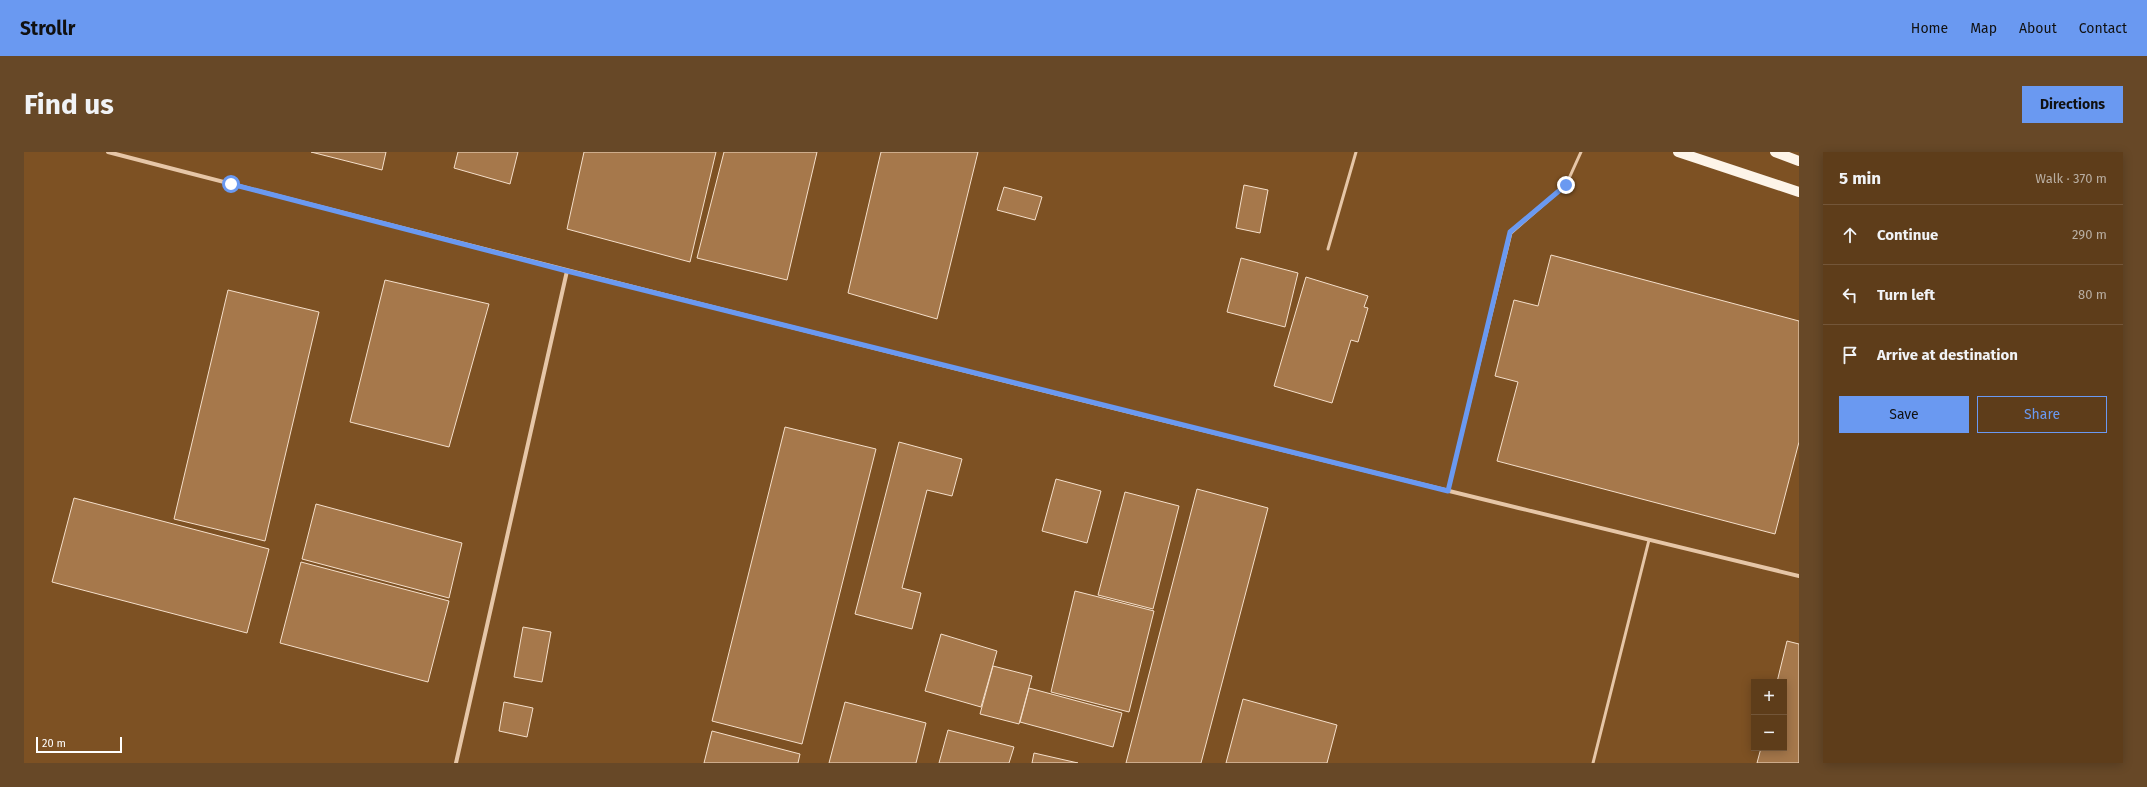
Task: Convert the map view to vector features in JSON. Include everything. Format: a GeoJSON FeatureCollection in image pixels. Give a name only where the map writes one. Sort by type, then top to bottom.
{"type":"FeatureCollection","features":[{"type":"Feature","properties":{"kind":"main road"},"geometry":{"type":"LineString","coordinates":[[1678,152],[1799,192]]}},
{"type":"Feature","properties":{"kind":"main road"},"geometry":{"type":"LineString","coordinates":[[1774,152],[1799,161]]}},
{"type":"Feature","properties":{"kind":"street"},"geometry":{"type":"LineString","coordinates":[[108,152],[567,271],[1448,491],[1799,576]]}},
{"type":"Feature","properties":{"kind":"street"},"geometry":{"type":"LineString","coordinates":[[456,763],[567,271]]}},
{"type":"Feature","properties":{"kind":"lane"},"geometry":{"type":"LineString","coordinates":[[1328,249],[1356,152]]}},
{"type":"Feature","properties":{"kind":"lane"},"geometry":{"type":"LineString","coordinates":[[1448,491],[1510,232],[1566,185],[1581,152]]}},
{"type":"Feature","properties":{"kind":"lane"},"geometry":{"type":"LineString","coordinates":[[1593,763],[1649,540]]}},
{"type":"Feature","properties":{"kind":"building"},"geometry":{"type":"Polygon","coordinates":[[[311,152],[386,152],[382,170],[311,152]]]}},
{"type":"Feature","properties":{"kind":"building"},"geometry":{"type":"Polygon","coordinates":[[[458,152],[518,152],[510,184],[454,168],[458,152]]]}},
{"type":"Feature","properties":{"kind":"building"},"geometry":{"type":"Polygon","coordinates":[[[584,152],[716,152],[690,262],[567,229],[584,152]]]}},
{"type":"Feature","properties":{"kind":"building"},"geometry":{"type":"Polygon","coordinates":[[[724,152],[817,152],[787,280],[697,258],[724,152]]]}},
{"type":"Feature","properties":{"kind":"building"},"geometry":{"type":"Polygon","coordinates":[[[881,152],[978,152],[937,319],[848,293],[881,152]]]}},
{"type":"Feature","properties":{"kind":"building"},"geometry":{"type":"Polygon","coordinates":[[[1244,185],[1268,190],[1260,233],[1236,228],[1244,185]]]}},
{"type":"Feature","properties":{"kind":"building"},"geometry":{"type":"Polygon","coordinates":[[[1004,187],[1042,197],[1035,220],[997,210],[1004,187]]]}},
{"type":"Feature","properties":{"kind":"building"},"geometry":{"type":"Polygon","coordinates":[[[1551,255],[1799,321],[1799,442],[1775,534],[1497,461],[1518,382],[1495,376],[1514,300],[1538,306],[1551,255]]]}},
{"type":"Feature","properties":{"kind":"building"},"geometry":{"type":"Polygon","coordinates":[[[1241,258],[1298,273],[1285,327],[1227,312],[1241,258]]]}},
{"type":"Feature","properties":{"kind":"building"},"geometry":{"type":"Polygon","coordinates":[[[1306,277],[1368,296],[1364,307],[1368,308],[1358,342],[1351,340],[1332,403],[1274,386],[1306,277]]]}},
{"type":"Feature","properties":{"kind":"building"},"geometry":{"type":"Polygon","coordinates":[[[385,280],[489,304],[449,447],[350,422],[385,280]]]}},
{"type":"Feature","properties":{"kind":"building"},"geometry":{"type":"Polygon","coordinates":[[[228,290],[319,312],[265,541],[174,519],[228,290]]]}},
{"type":"Feature","properties":{"kind":"building"},"geometry":{"type":"Polygon","coordinates":[[[785,427],[876,449],[802,744],[712,721],[785,427]]]}},
{"type":"Feature","properties":{"kind":"building"},"geometry":{"type":"Polygon","coordinates":[[[899,442],[962,459],[952,496],[927,490],[902,588],[921,593],[912,629],[855,614],[899,442]]]}},
{"type":"Feature","properties":{"kind":"building"},"geometry":{"type":"Polygon","coordinates":[[[1056,479],[1101,491],[1087,543],[1042,531],[1056,479]]]}},
{"type":"Feature","properties":{"kind":"building"},"geometry":{"type":"Polygon","coordinates":[[[1197,489],[1268,508],[1201,763],[1126,763],[1197,489]]]}},
{"type":"Feature","properties":{"kind":"building"},"geometry":{"type":"Polygon","coordinates":[[[1125,492],[1179,506],[1153,609],[1098,595],[1125,492]]]}},
{"type":"Feature","properties":{"kind":"building"},"geometry":{"type":"Polygon","coordinates":[[[74,498],[269,549],[247,633],[52,582],[74,498]]]}},
{"type":"Feature","properties":{"kind":"building"},"geometry":{"type":"Polygon","coordinates":[[[316,504],[462,543],[449,598],[302,559],[316,504]]]}},
{"type":"Feature","properties":{"kind":"building"},"geometry":{"type":"Polygon","coordinates":[[[301,562],[449,601],[428,682],[280,643],[301,562]]]}},
{"type":"Feature","properties":{"kind":"building"},"geometry":{"type":"Polygon","coordinates":[[[1075,591],[1154,611],[1129,712],[1051,692],[1075,591]]]}},
{"type":"Feature","properties":{"kind":"building"},"geometry":{"type":"Polygon","coordinates":[[[523,627],[551,632],[542,682],[514,677],[523,627]]]}},
{"type":"Feature","properties":{"kind":"building"},"geometry":{"type":"Polygon","coordinates":[[[941,634],[997,651],[981,707],[925,691],[941,634]]]}},
{"type":"Feature","properties":{"kind":"building"},"geometry":{"type":"Polygon","coordinates":[[[1787,641],[1799,644],[1799,763],[1757,763],[1760,751],[1787,751],[1787,679],[1778,679],[1787,641]]]}},
{"type":"Feature","properties":{"kind":"building"},"geometry":{"type":"Polygon","coordinates":[[[993,666],[1032,676],[1019,724],[980,714],[993,666]]]}},
{"type":"Feature","properties":{"kind":"building"},"geometry":{"type":"Polygon","coordinates":[[[1029,688],[1122,713],[1113,747],[1020,722],[1029,688]]]}},
{"type":"Feature","properties":{"kind":"building"},"geometry":{"type":"Polygon","coordinates":[[[1243,699],[1337,725],[1327,763],[1226,763],[1243,699]]]}},
{"type":"Feature","properties":{"kind":"building"},"geometry":{"type":"Polygon","coordinates":[[[504,702],[533,708],[527,737],[499,731],[504,702]]]}},
{"type":"Feature","properties":{"kind":"building"},"geometry":{"type":"Polygon","coordinates":[[[845,702],[926,723],[916,763],[829,763],[845,702]]]}},
{"type":"Feature","properties":{"kind":"building"},"geometry":{"type":"Polygon","coordinates":[[[948,730],[1014,747],[1009,763],[939,763],[948,730]]]}},
{"type":"Feature","properties":{"kind":"building"},"geometry":{"type":"Polygon","coordinates":[[[712,731],[800,754],[798,763],[704,763],[712,731]]]}},
{"type":"Feature","properties":{"kind":"building"},"geometry":{"type":"Polygon","coordinates":[[[1034,753],[1078,763],[1032,763],[1034,753]]]}},
{"type":"Feature","properties":{"kind":"route"},"geometry":{"type":"LineString","coordinates":[[231,184],[567,271],[1448,491],[1510,232],[1566,185]]}}]}
